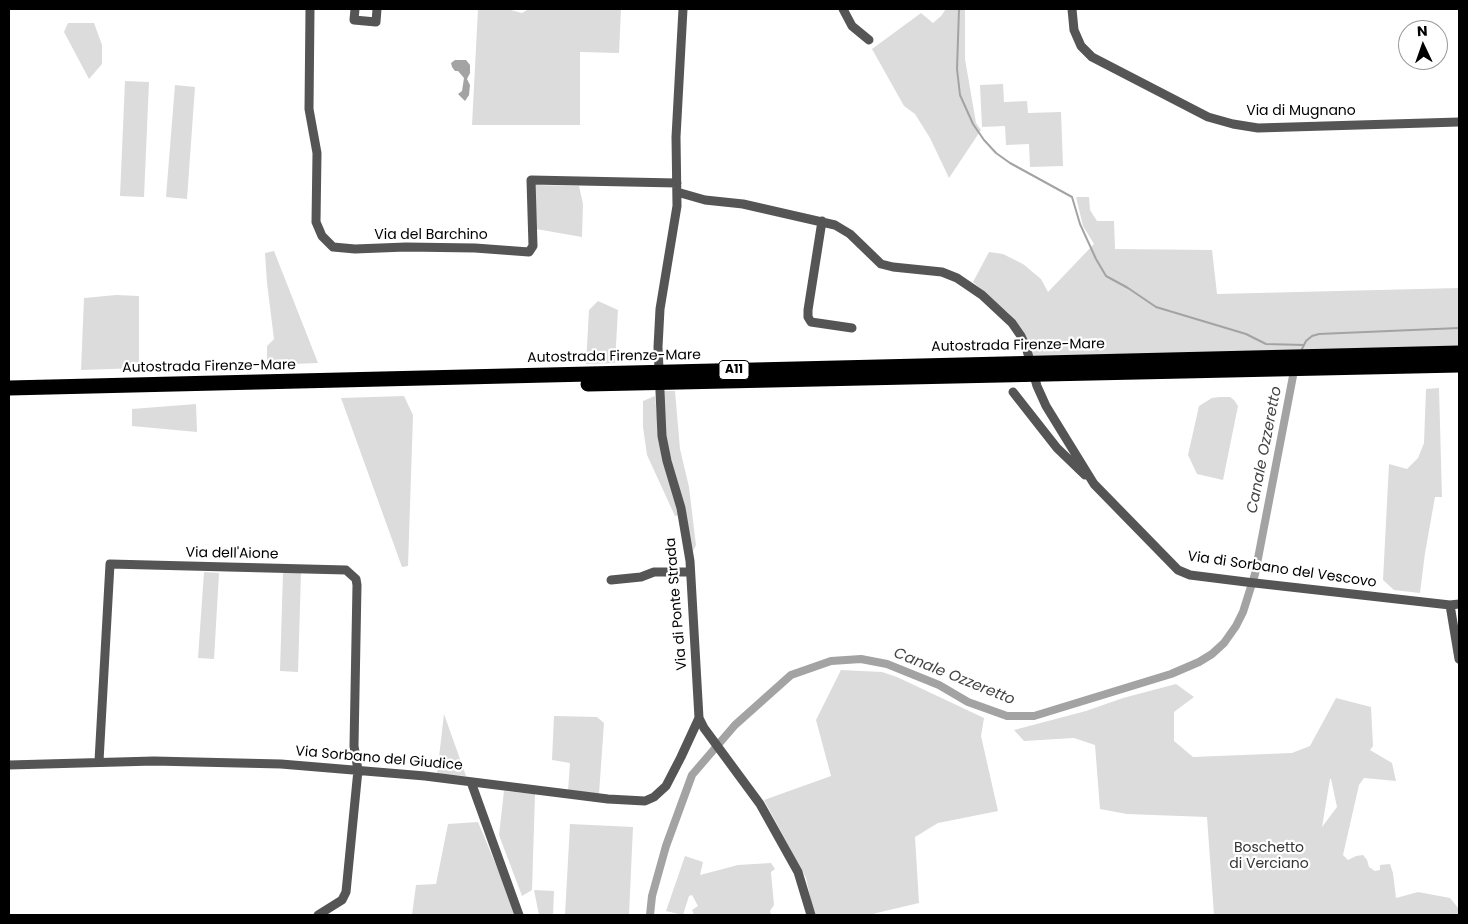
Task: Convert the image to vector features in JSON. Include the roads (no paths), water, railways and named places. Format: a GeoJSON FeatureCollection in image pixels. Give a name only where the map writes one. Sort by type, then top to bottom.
{"type":"FeatureCollection","features":[{"type":"Feature","properties":{"kind":"highway","name":"Autostrada Firenze-Mare"},"geometry":{"type":"LineString","coordinates":[[9,388],[1459,353]]}},
{"type":"Feature","properties":{"kind":"highway","name":"Autostrada Firenze-Mare"},"geometry":{"type":"LineString","coordinates":[[9,397],[1459,365]]}},
{"type":"Feature","properties":{"kind":"street","name":"Via del Barchino"},"geometry":{"type":"LineString","coordinates":[[310,9],[309,109],[317,153],[316,222],[322,236],[332,247],[355,249],[406,247],[474,248],[530,252],[533,246],[531,180],[677,188]]}},
{"type":"Feature","properties":{"kind":"street"},"geometry":{"type":"LineString","coordinates":[[355,9],[354,20],[376,22],[377,9]]}},
{"type":"Feature","properties":{"kind":"street"},"geometry":{"type":"LineString","coordinates":[[677,188],[677,128],[683,9]]}},
{"type":"Feature","properties":{"kind":"street"},"geometry":{"type":"LineString","coordinates":[[843,9],[852,26],[869,40]]}},
{"type":"Feature","properties":{"kind":"street","name":"Via di Mugnano"},"geometry":{"type":"LineString","coordinates":[[1072,9],[1074,30],[1081,46],[1092,57],[1208,116],[1233,124],[1258,128],[1459,122]]}},
{"type":"Feature","properties":{"kind":"street","name":"Via di Sorbano del Vescovo"},"geometry":{"type":"LineString","coordinates":[[677,188],[705,200],[743,204],[835,225],[850,234],[881,264],[942,272],[957,278],[982,295],[1012,323],[1026,347],[1037,386],[1046,406],[1094,484],[1178,570],[1190,574],[1246,582],[1455,605]]}},
{"type":"Feature","properties":{"kind":"street","name":"Via di Ponte Strada"},"geometry":{"type":"LineString","coordinates":[[677,188],[677,206],[660,309],[658,347],[660,406],[662,436],[681,508],[690,561],[694,604],[699,718]]}},
{"type":"Feature","properties":{"kind":"street"},"geometry":{"type":"LineString","coordinates":[[822,221],[808,317],[811,322],[852,328]]}},
{"type":"Feature","properties":{"kind":"street"},"geometry":{"type":"LineString","coordinates":[[1013,392],[1057,448],[1094,484]]}},
{"type":"Feature","properties":{"kind":"street","name":"Via dell'Aione"},"geometry":{"type":"LineString","coordinates":[[99,761],[110,564],[346,570],[356,579],[357,585],[354,746],[358,770]]}},
{"type":"Feature","properties":{"kind":"street"},"geometry":{"type":"LineString","coordinates":[[611,580],[641,577],[654,572],[690,572]]}},
{"type":"Feature","properties":{"kind":"street"},"geometry":{"type":"LineString","coordinates":[[1455,605],[1459,659]]}},
{"type":"Feature","properties":{"kind":"street"},"geometry":{"type":"LineString","coordinates":[[699,718],[760,804],[798,872],[811,915]]}},
{"type":"Feature","properties":{"kind":"street","name":"Via Sorbano del Giudice"},"geometry":{"type":"LineString","coordinates":[[9,765],[99,761],[281,764],[358,770],[608,799],[645,801],[654,797],[666,786],[699,718]]}},
{"type":"Feature","properties":{"kind":"street"},"geometry":{"type":"LineString","coordinates":[[318,915],[342,900],[346,892],[358,770]]}},
{"type":"Feature","properties":{"kind":"street"},"geometry":{"type":"LineString","coordinates":[[471,782],[519,915]]}},
{"type":"Feature","properties":{"kind":"waterway"},"geometry":{"type":"LineString","coordinates":[[959,9],[957,69],[960,95],[973,124],[996,153],[1010,163],[1072,197],[1080,224],[1106,276],[1156,307],[1246,334],[1266,344],[1304,345]]}},
{"type":"Feature","properties":{"kind":"waterway","name":"Canale Ozzeretto"},"geometry":{"type":"LineString","coordinates":[[1302,349],[1306,341],[1312,336],[1319,334],[1459,328]]}},
{"type":"Feature","properties":{"kind":"waterway","name":"Canale Ozzeretto"},"geometry":{"type":"LineString","coordinates":[[650,915],[652,896],[666,846],[692,775],[735,725],[791,675],[831,661],[861,659],[887,664],[939,685],[968,702],[1007,716],[1034,716],[1171,674],[1212,654],[1224,643],[1236,626],[1243,612],[1255,574],[1293,376]]}},
{"type":"Feature","properties":{"kind":"park label","name":"Boschetto di Verciano"},"geometry":{"type":"Point","coordinates":[1269,856]}}]}
